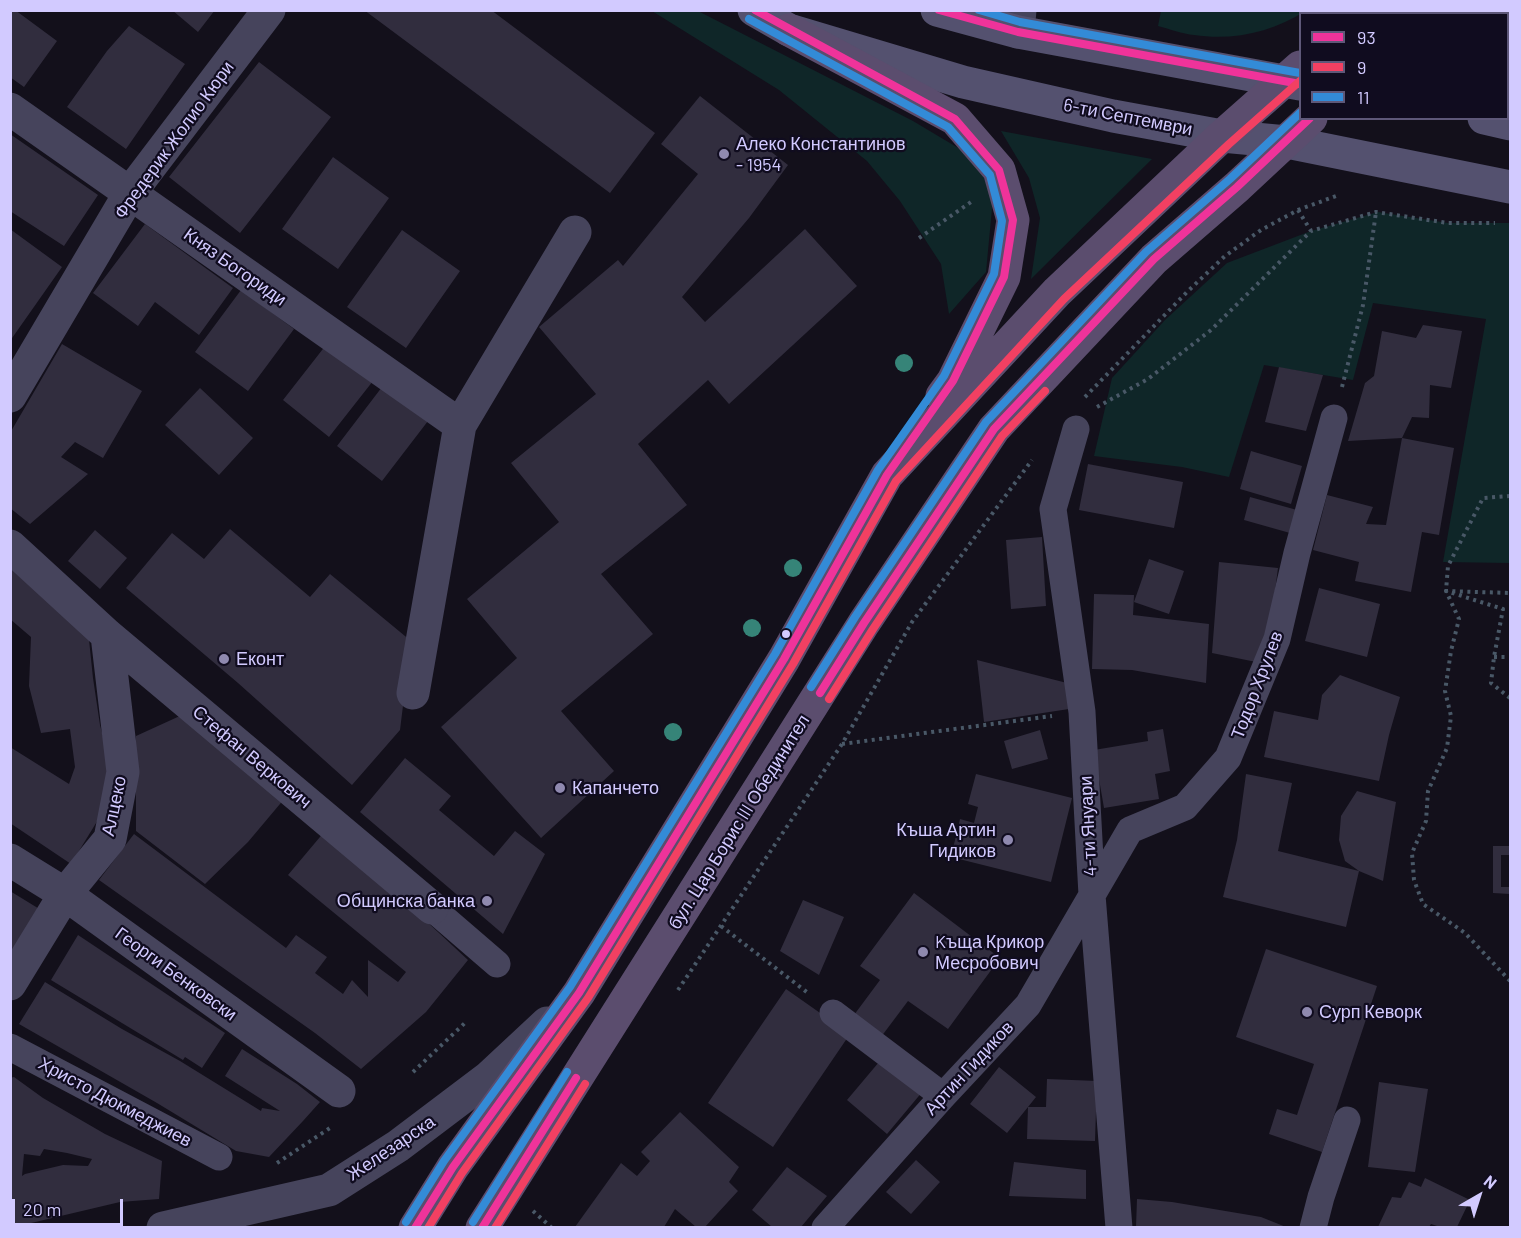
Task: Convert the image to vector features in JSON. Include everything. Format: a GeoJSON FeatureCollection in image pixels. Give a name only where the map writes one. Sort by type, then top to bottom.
{"type":"FeatureCollection","features":[{"type":"Feature","properties":{"kind":"main road","name":"6-ти Септември"},"geometry":{"type":"LineString","coordinates":[[754,10],[789,30],[963,82],[1113,116],[1222,136],[1287,142],[1510,187]]}},
{"type":"Feature","properties":{"kind":"main road"},"geometry":{"type":"LineString","coordinates":[[937,10],[1019,21],[1295,77]]}},
{"type":"Feature","properties":{"kind":"main road"},"geometry":{"type":"LineString","coordinates":[[415,1227],[453,1167],[579,993],[784,659],[887,475],[953,381],[1004,276],[1013,220],[999,170],[954,119],[789,30]]}},
{"type":"Feature","properties":{"kind":"main road"},"geometry":{"type":"LineString","coordinates":[[887,475],[1057,292],[1222,136],[1295,77]]}},
{"type":"Feature","properties":{"kind":"main road","name":"бул. Цар Борис III Обединител"},"geometry":{"type":"LineString","coordinates":[[482,1227],[864,623],[994,429],[1154,260],[1309,120]]}},
{"type":"Feature","properties":{"kind":"main road"},"geometry":{"type":"LineString","coordinates":[[1493,120],[1510,124]]}},
{"type":"Feature","properties":{"kind":"main road"},"geometry":{"type":"LineString","coordinates":[[1190,166],[1236,159],[1237,187]]}},
{"type":"Feature","properties":{"kind":"street","name":"Фредерик Жолио Кюри"},"geometry":{"type":"LineString","coordinates":[[10,396],[130,193],[269,10]]}},
{"type":"Feature","properties":{"kind":"street","name":"Княз Богориди"},"geometry":{"type":"LineString","coordinates":[[10,109],[460,425]]}},
{"type":"Feature","properties":{"kind":"street"},"geometry":{"type":"LineString","coordinates":[[413,693],[460,425],[575,232]]}},
{"type":"Feature","properties":{"kind":"street","name":"Тодор Хрулев"},"geometry":{"type":"LineString","coordinates":[[1092,894],[1130,830],[1185,807],[1228,758],[1277,639],[1297,553],[1334,418]]}},
{"type":"Feature","properties":{"kind":"street","name":"4-ти Януари"},"geometry":{"type":"LineString","coordinates":[[1076,429],[1053,509],[1082,712],[1092,894],[1119,1227]]}},
{"type":"Feature","properties":{"kind":"street","name":"Стефан Веркович"},"geometry":{"type":"LineString","coordinates":[[10,546],[107,635],[497,964]]}},
{"type":"Feature","properties":{"kind":"street","name":"Алцеко"},"geometry":{"type":"LineString","coordinates":[[10,984],[65,894],[110,839],[123,772],[107,635]]}},
{"type":"Feature","properties":{"kind":"street","name":"Георги Бенковски"},"geometry":{"type":"LineString","coordinates":[[10,860],[65,894],[340,1106]]}},
{"type":"Feature","properties":{"kind":"street","name":"Артин Гидиков"},"geometry":{"type":"LineString","coordinates":[[825,1227],[1028,1005],[1092,894]]}},
{"type":"Feature","properties":{"kind":"street","name":"Железарска"},"geometry":{"type":"LineString","coordinates":[[163,1227],[283,1215],[329,1190],[398,1146],[488,1078],[579,993]]}},
{"type":"Feature","properties":{"kind":"street"},"geometry":{"type":"LineString","coordinates":[[833,1013],[944,1096]]}},
{"type":"Feature","properties":{"kind":"street","name":"Христо Дюкмеджиев"},"geometry":{"type":"LineString","coordinates":[[10,1047],[219,1157]]}},
{"type":"Feature","properties":{"kind":"street"},"geometry":{"type":"LineString","coordinates":[[1313,1227],[1347,1120]]}},
{"type":"Feature","properties":{"kind":"path"},"geometry":{"type":"LineString","coordinates":[[919,238],[979,196]]}},
{"type":"Feature","properties":{"kind":"path"},"geometry":{"type":"LineString","coordinates":[[1311,231],[1298,210],[1336,196]]}},
{"type":"Feature","properties":{"kind":"path"},"geometry":{"type":"LineString","coordinates":[[1334,418],[1363,305],[1376,212]]}},
{"type":"Feature","properties":{"kind":"path"},"geometry":{"type":"LineString","coordinates":[[1076,429],[1093,410],[1148,379],[1211,330],[1311,231],[1376,212],[1448,223],[1500,223]]}},
{"type":"Feature","properties":{"kind":"path"},"geometry":{"type":"LineString","coordinates":[[1510,496],[1483,498],[1448,566],[1446,591],[1459,619],[1451,651],[1445,692],[1451,716],[1447,748],[1428,791],[1426,821],[1412,853],[1414,880],[1423,904],[1465,933],[1510,981]]}},
{"type":"Feature","properties":{"kind":"path"},"geometry":{"type":"LineString","coordinates":[[1446,591],[1510,593]]}},
{"type":"Feature","properties":{"kind":"path"},"geometry":{"type":"LineString","coordinates":[[1446,591],[1503,609],[1491,683],[1510,698]]}},
{"type":"Feature","properties":{"kind":"path"},"geometry":{"type":"LineString","coordinates":[[1494,657],[1510,657]]}},
{"type":"Feature","properties":{"kind":"path"},"geometry":{"type":"LineString","coordinates":[[842,744],[1082,712]]}},
{"type":"Feature","properties":{"kind":"path"},"geometry":{"type":"LineString","coordinates":[[721,926],[833,1013]]}},
{"type":"Feature","properties":{"kind":"path"},"geometry":{"type":"LineString","coordinates":[[412,1072],[467,1021]]}},
{"type":"Feature","properties":{"kind":"path"},"geometry":{"type":"LineString","coordinates":[[275,1165],[340,1106]]}},
{"type":"Feature","properties":{"kind":"path"},"geometry":{"type":"LineString","coordinates":[[531,1209],[552,1227]]}},
{"type":"Feature","properties":{"kind":"green space"},"geometry":{"type":"Polygon","coordinates":[[[1161,10],[1305,11],[1299,12],[1299,14],[1280,24],[1238,36],[1209,37],[1180,33],[1158,26],[1161,10]]]}},
{"type":"Feature","properties":{"kind":"green space"},"geometry":{"type":"Polygon","coordinates":[[[652,11],[698,11],[913,121],[975,158],[993,198],[986,272],[949,314],[941,264],[900,201],[867,161],[779,90],[652,11]]]}},
{"type":"Feature","properties":{"kind":"green space"},"geometry":{"type":"Polygon","coordinates":[[[1001,131],[1152,159],[1031,279],[1040,218],[1029,178],[1001,131]]]}},
{"type":"Feature","properties":{"kind":"green space"},"geometry":{"type":"Polygon","coordinates":[[[1378,212],[1448,223],[1510,223],[1510,563],[1443,562],[1486,319],[1373,303],[1353,380],[1264,365],[1229,477],[1182,467],[1094,456],[1112,378],[1165,320],[1227,263],[1311,231],[1378,212]]]}},
{"type":"Feature","properties":{"kind":"building"},"geometry":{"type":"Polygon","coordinates":[[[10,10],[15,10],[57,41],[24,87],[10,77],[10,10]]]}},
{"type":"Feature","properties":{"kind":"building"},"geometry":{"type":"Polygon","coordinates":[[[172,10],[215,10],[198,32],[172,10]]]}},
{"type":"Feature","properties":{"kind":"building"},"geometry":{"type":"Polygon","coordinates":[[[364,10],[491,10],[655,133],[610,193],[364,10]]]}},
{"type":"Feature","properties":{"kind":"building"},"geometry":{"type":"Polygon","coordinates":[[[129,26],[185,64],[126,149],[67,107],[107,51],[129,26]]]}},
{"type":"Feature","properties":{"kind":"building"},"geometry":{"type":"Polygon","coordinates":[[[259,62],[331,117],[240,233],[169,177],[259,62]]]}},
{"type":"Feature","properties":{"kind":"building"},"geometry":{"type":"Polygon","coordinates":[[[700,96],[788,165],[749,218],[682,297],[705,322],[805,229],[857,286],[729,404],[708,380],[638,444],[687,505],[601,574],[653,634],[561,711],[614,771],[541,838],[441,727],[517,658],[467,599],[559,522],[511,463],[596,394],[539,327],[618,260],[623,266],[698,174],[661,144],[700,96]]]}},
{"type":"Feature","properties":{"kind":"building"},"geometry":{"type":"Polygon","coordinates":[[[10,134],[98,195],[64,246],[10,211],[10,134]]]}},
{"type":"Feature","properties":{"kind":"building"},"geometry":{"type":"Polygon","coordinates":[[[333,157],[389,198],[338,269],[282,229],[333,157]]]}},
{"type":"Feature","properties":{"kind":"building"},"geometry":{"type":"Polygon","coordinates":[[[145,224],[233,288],[199,335],[155,302],[138,326],[93,293],[145,224]]]}},
{"type":"Feature","properties":{"kind":"building"},"geometry":{"type":"Polygon","coordinates":[[[10,229],[62,267],[10,341],[10,229]]]}},
{"type":"Feature","properties":{"kind":"building"},"geometry":{"type":"Polygon","coordinates":[[[402,230],[460,271],[406,348],[347,307],[402,230]]]}},
{"type":"Feature","properties":{"kind":"building"},"geometry":{"type":"Polygon","coordinates":[[[241,290],[294,329],[248,391],[195,352],[241,290]]]}},
{"type":"Feature","properties":{"kind":"building"},"geometry":{"type":"Polygon","coordinates":[[[1423,325],[1462,331],[1451,388],[1430,385],[1429,418],[1412,417],[1402,438],[1348,441],[1365,383],[1374,376],[1382,331],[1416,338],[1423,325]]]}},
{"type":"Feature","properties":{"kind":"building"},"geometry":{"type":"Polygon","coordinates":[[[62,344],[142,391],[103,458],[75,442],[61,457],[88,474],[30,524],[10,508],[10,433],[62,344]]]}},
{"type":"Feature","properties":{"kind":"building"},"geometry":{"type":"Polygon","coordinates":[[[326,345],[373,381],[329,437],[283,400],[326,345]]]}},
{"type":"Feature","properties":{"kind":"building"},"geometry":{"type":"Polygon","coordinates":[[[1279,367],[1323,375],[1306,431],[1265,422],[1279,367]]]}},
{"type":"Feature","properties":{"kind":"building"},"geometry":{"type":"Polygon","coordinates":[[[382,387],[428,421],[382,481],[337,446],[382,387]]]}},
{"type":"Feature","properties":{"kind":"building"},"geometry":{"type":"Polygon","coordinates":[[[200,388],[253,438],[219,475],[165,425],[200,388]]]}},
{"type":"Feature","properties":{"kind":"building"},"geometry":{"type":"Polygon","coordinates":[[[1402,438],[1454,448],[1439,535],[1422,532],[1411,592],[1355,581],[1359,562],[1313,550],[1327,495],[1373,507],[1366,524],[1386,525],[1402,438]]]}},
{"type":"Feature","properties":{"kind":"building"},"geometry":{"type":"Polygon","coordinates":[[[1251,451],[1302,466],[1291,504],[1240,489],[1251,451]]]}},
{"type":"Feature","properties":{"kind":"building"},"geometry":{"type":"Polygon","coordinates":[[[1088,464],[1183,482],[1174,528],[1079,510],[1088,464]]]}},
{"type":"Feature","properties":{"kind":"building"},"geometry":{"type":"Polygon","coordinates":[[[1250,497],[1297,510],[1290,533],[1244,520],[1250,497]]]}},
{"type":"Feature","properties":{"kind":"building"},"geometry":{"type":"Polygon","coordinates":[[[230,529],[310,597],[330,574],[411,641],[400,730],[352,785],[238,683],[126,588],[172,533],[204,559],[230,529]]]}},
{"type":"Feature","properties":{"kind":"building"},"geometry":{"type":"Polygon","coordinates":[[[95,530],[127,558],[100,589],[68,561],[95,530]]]}},
{"type":"Feature","properties":{"kind":"building"},"geometry":{"type":"Polygon","coordinates":[[[1042,537],[1046,606],[1011,609],[1006,540],[1042,537]]]}},
{"type":"Feature","properties":{"kind":"building"},"geometry":{"type":"Polygon","coordinates":[[[1149,559],[1184,571],[1169,614],[1134,602],[1149,559]]]}},
{"type":"Feature","properties":{"kind":"building"},"geometry":{"type":"Polygon","coordinates":[[[1219,562],[1278,568],[1271,621],[1261,663],[1212,653],[1219,562]]]}},
{"type":"Feature","properties":{"kind":"building"},"geometry":{"type":"Polygon","coordinates":[[[10,564],[88,630],[100,725],[110,764],[104,810],[71,864],[10,823],[10,747],[69,784],[75,767],[70,729],[41,733],[29,686],[31,637],[10,619],[10,564]]]}},
{"type":"Feature","properties":{"kind":"building"},"geometry":{"type":"Polygon","coordinates":[[[1319,588],[1380,604],[1367,657],[1305,641],[1319,588]]]}},
{"type":"Feature","properties":{"kind":"building"},"geometry":{"type":"Polygon","coordinates":[[[1094,594],[1134,595],[1133,615],[1209,624],[1206,683],[1132,670],[1092,669],[1094,594]]]}},
{"type":"Feature","properties":{"kind":"building"},"geometry":{"type":"Polygon","coordinates":[[[977,660],[1067,683],[1069,709],[984,722],[977,660]]]}},
{"type":"Feature","properties":{"kind":"building"},"geometry":{"type":"Polygon","coordinates":[[[1340,675],[1400,697],[1379,781],[1264,757],[1274,711],[1318,720],[1322,695],[1340,675]]]}},
{"type":"Feature","properties":{"kind":"building"},"geometry":{"type":"Polygon","coordinates":[[[182,715],[285,798],[248,842],[205,884],[136,831],[136,736],[182,715]]]}},
{"type":"Feature","properties":{"kind":"building"},"geometry":{"type":"Polygon","coordinates":[[[1163,729],[1170,771],[1155,774],[1159,799],[1104,808],[1094,750],[1148,741],[1147,732],[1163,729]]]}},
{"type":"Feature","properties":{"kind":"building"},"geometry":{"type":"Polygon","coordinates":[[[1040,730],[1048,759],[1012,769],[1004,741],[1040,730]]]}},
{"type":"Feature","properties":{"kind":"building"},"geometry":{"type":"Polygon","coordinates":[[[405,758],[451,796],[439,810],[494,856],[515,831],[545,854],[503,934],[360,812],[405,758]]]}},
{"type":"Feature","properties":{"kind":"building","name":"Къша Артин Гидиков"},"geometry":{"type":"Polygon","coordinates":[[[976,774],[1072,798],[1051,882],[951,857],[960,819],[974,823],[978,807],[968,804],[976,774]]]}},
{"type":"Feature","properties":{"kind":"building"},"geometry":{"type":"Polygon","coordinates":[[[1246,774],[1292,783],[1278,851],[1359,871],[1346,927],[1223,897],[1237,840],[1246,774]]]}},
{"type":"Feature","properties":{"kind":"building"},"geometry":{"type":"Polygon","coordinates":[[[1357,791],[1396,802],[1383,881],[1359,871],[1345,861],[1339,840],[1341,816],[1357,791]]]}},
{"type":"Feature","properties":{"kind":"building"},"geometry":{"type":"Polygon","coordinates":[[[325,831],[380,878],[468,960],[426,1012],[361,1069],[315,1033],[99,880],[134,834],[286,948],[296,935],[327,957],[315,973],[343,994],[352,980],[368,997],[368,960],[398,982],[406,972],[288,875],[325,831]]]}},
{"type":"Feature","properties":{"kind":"building"},"geometry":{"type":"Polygon","coordinates":[[[1493,846],[1510,846],[1510,855],[1501,855],[1501,887],[1510,887],[1510,894],[1493,893],[1493,846]]]}},
{"type":"Feature","properties":{"kind":"building"},"geometry":{"type":"Polygon","coordinates":[[[10,891],[41,910],[10,961],[10,891]]]}},
{"type":"Feature","properties":{"kind":"building"},"geometry":{"type":"Polygon","coordinates":[[[914,893],[1000,958],[948,1029],[908,1001],[881,1037],[854,1015],[880,980],[860,966],[914,893]]]}},
{"type":"Feature","properties":{"kind":"building"},"geometry":{"type":"Polygon","coordinates":[[[803,900],[844,917],[819,975],[780,951],[803,900]]]}},
{"type":"Feature","properties":{"kind":"building"},"geometry":{"type":"Polygon","coordinates":[[[78,935],[225,1033],[202,1068],[185,1057],[183,1060],[51,980],[78,935]]]}},
{"type":"Feature","properties":{"kind":"building","name":"Сурп Кеворк"},"geometry":{"type":"Polygon","coordinates":[[[1266,949],[1377,986],[1322,1152],[1269,1134],[1277,1109],[1297,1115],[1314,1064],[1236,1037],[1266,949]]]}},
{"type":"Feature","properties":{"kind":"building"},"geometry":{"type":"Polygon","coordinates":[[[45,982],[261,1111],[262,1108],[280,1111],[225,1076],[242,1049],[297,1084],[320,1102],[269,1157],[236,1151],[19,1024],[45,982]]]}},
{"type":"Feature","properties":{"kind":"building"},"geometry":{"type":"Polygon","coordinates":[[[786,989],[850,1034],[773,1147],[708,1103],[786,989]]]}},
{"type":"Feature","properties":{"kind":"building"},"geometry":{"type":"Polygon","coordinates":[[[879,1062],[923,1091],[887,1134],[847,1100],[879,1062]]]}},
{"type":"Feature","properties":{"kind":"building"},"geometry":{"type":"Polygon","coordinates":[[[999,1067],[1036,1097],[1007,1133],[970,1104],[999,1067]]]}},
{"type":"Feature","properties":{"kind":"building"},"geometry":{"type":"Polygon","coordinates":[[[14,1077],[43,1098],[105,1134],[162,1161],[159,1199],[120,1202],[10,1228],[10,1078],[14,1077]],[[44,1149],[40,1156],[24,1154],[22,1176],[63,1165],[88,1166],[92,1159],[44,1149]]]}},
{"type":"Feature","properties":{"kind":"building"},"geometry":{"type":"Polygon","coordinates":[[[1047,1079],[1097,1081],[1095,1141],[1027,1139],[1028,1107],[1046,1107],[1047,1079]]]}},
{"type":"Feature","properties":{"kind":"building"},"geometry":{"type":"Polygon","coordinates":[[[1379,1082],[1428,1089],[1415,1172],[1368,1167],[1379,1082]]]}},
{"type":"Feature","properties":{"kind":"building"},"geometry":{"type":"Polygon","coordinates":[[[680,1112],[739,1167],[729,1182],[738,1191],[705,1227],[696,1227],[675,1209],[664,1227],[575,1227],[621,1163],[637,1176],[650,1161],[641,1152],[680,1112]]]}},
{"type":"Feature","properties":{"kind":"building"},"geometry":{"type":"Polygon","coordinates":[[[916,1160],[940,1182],[911,1214],[886,1192],[916,1160]]]}},
{"type":"Feature","properties":{"kind":"building"},"geometry":{"type":"Polygon","coordinates":[[[1014,1162],[1086,1170],[1086,1199],[1009,1196],[1014,1162]]]}},
{"type":"Feature","properties":{"kind":"building"},"geometry":{"type":"Polygon","coordinates":[[[787,1167],[827,1196],[801,1227],[772,1227],[752,1210],[787,1167]]]}},
{"type":"Feature","properties":{"kind":"building"},"geometry":{"type":"Polygon","coordinates":[[[1425,1178],[1470,1200],[1457,1227],[1440,1227],[1431,1224],[1429,1227],[1378,1227],[1392,1197],[1401,1198],[1409,1182],[1421,1187],[1425,1178]]]}},
{"type":"Feature","properties":{"kind":"building"},"geometry":{"type":"Polygon","coordinates":[[[1137,1199],[1172,1202],[1261,1217],[1286,1227],[1136,1227],[1137,1199]]]}},
{"type":"Feature","properties":{"kind":"transit line","name":"93"},"geometry":{"type":"LineString","coordinates":[[415,1228],[453,1167],[579,993],[784,659],[887,475],[953,381],[1004,277],[1013,220],[999,170],[955,119],[755,10]]}},
{"type":"Feature","properties":{"kind":"transit line","name":"93"},"geometry":{"type":"LineString","coordinates":[[939,10],[1018,32],[1299,84]]}},
{"type":"Feature","properties":{"kind":"transit line","name":"11"},"geometry":{"type":"LineString","coordinates":[[979,10],[1020,22],[1299,73]]}},
{"type":"Feature","properties":{"kind":"transit line","name":"11"},"geometry":{"type":"LineString","coordinates":[[406,1222],[444,1161],[570,987],[775,654],[878,470],[944,376],[994,274],[1002,221],[990,175],[948,127],[749,19]]}},
{"type":"Feature","properties":{"kind":"transit line","name":"9"},"geometry":{"type":"LineString","coordinates":[[428,1228],[462,1173],[588,998],[793,664],[896,481],[1064,299],[1229,144],[1299,82]]}},
{"type":"Feature","properties":{"kind":"transit line","name":"11"},"geometry":{"type":"LineString","coordinates":[[811,687],[855,617],[986,422],[1146,252],[1230,179],[1299,114]]}},
{"type":"Feature","properties":{"kind":"transit line","name":"93"},"geometry":{"type":"LineString","coordinates":[[820,693],[994,429],[1154,259],[1237,187],[1308,120]]}},
{"type":"Feature","properties":{"kind":"transit line","name":"9"},"geometry":{"type":"LineString","coordinates":[[829,699],[1002,436],[1045,391]]}},
{"type":"Feature","properties":{"kind":"transit line","name":"11"},"geometry":{"type":"LineString","coordinates":[[473,1222],[567,1072]]}},
{"type":"Feature","properties":{"kind":"transit line","name":"93"},"geometry":{"type":"LineString","coordinates":[[482,1228],[576,1078]]}},
{"type":"Feature","properties":{"kind":"transit line","name":"9"},"geometry":{"type":"LineString","coordinates":[[495,1228],[585,1084]]}},
{"type":"Feature","properties":{"kind":"place","name":"Алеко Константинов - 1954"},"geometry":{"type":"Point","coordinates":[724,154]}},
{"type":"Feature","properties":{"kind":"place","name":"Еконт"},"geometry":{"type":"Point","coordinates":[224,659]}},
{"type":"Feature","properties":{"kind":"place","name":"Капанчето"},"geometry":{"type":"Point","coordinates":[560,788]}},
{"type":"Feature","properties":{"kind":"place","name":"Къша Артин Гидиков"},"geometry":{"type":"Point","coordinates":[1008,840]}},
{"type":"Feature","properties":{"kind":"place","name":"Общинска банка"},"geometry":{"type":"Point","coordinates":[487,901]}},
{"type":"Feature","properties":{"kind":"place","name":"Kъща Крикор Месробович"},"geometry":{"type":"Point","coordinates":[923,952]}},
{"type":"Feature","properties":{"kind":"place","name":"Сурп Кеворк"},"geometry":{"type":"Point","coordinates":[1307,1012]}}]}
